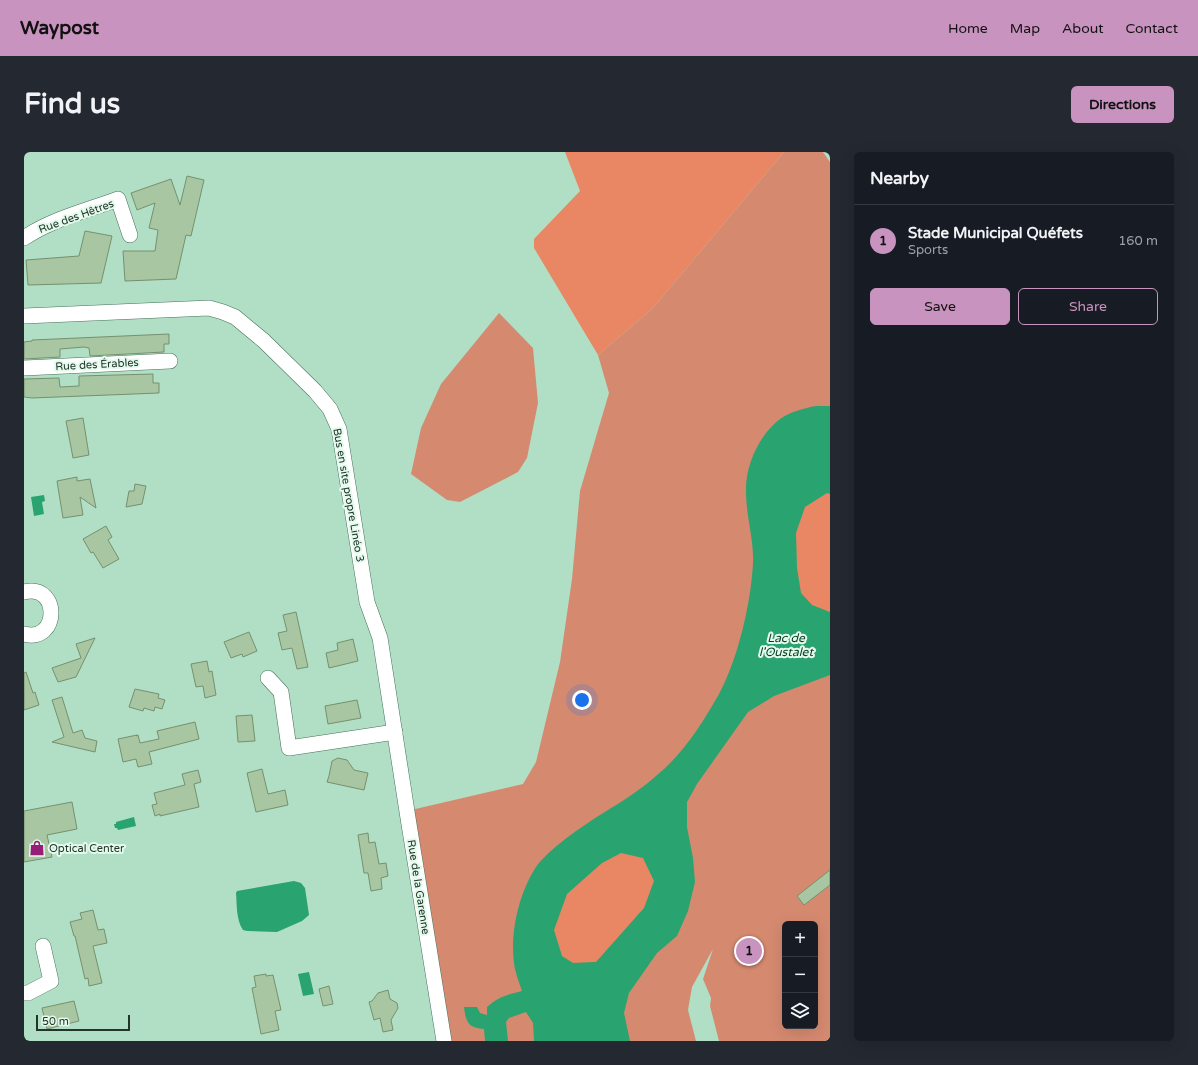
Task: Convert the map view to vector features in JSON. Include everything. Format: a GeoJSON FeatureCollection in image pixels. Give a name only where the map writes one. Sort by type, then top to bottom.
{"type":"FeatureCollection","features":[{"type":"Feature","properties":{"kind":"street","name":"Rue des Hêtres"},"geometry":{"type":"LineString","coordinates":[[24,238],[54,222],[118,199],[130,235]]}},
{"type":"Feature","properties":{"kind":"street","name":"Bus en site propre Linéo 3"},"geometry":{"type":"LineString","coordinates":[[24,316],[209,308],[235,317],[264,341],[315,391],[330,409],[339,429],[367,602],[380,638],[395,732]]}},
{"type":"Feature","properties":{"kind":"street","name":"Rue des Érables"},"geometry":{"type":"LineString","coordinates":[[24,368],[170,361]]}},
{"type":"Feature","properties":{"kind":"street"},"geometry":{"type":"LineString","coordinates":[[24,592],[36,591],[42,594],[51,605],[52,613],[48,627],[42,632],[35,635],[24,634]]}},
{"type":"Feature","properties":{"kind":"street"},"geometry":{"type":"LineString","coordinates":[[268,678],[281,692],[289,748],[395,732]]}},
{"type":"Feature","properties":{"kind":"street","name":"Rue de la Garenne"},"geometry":{"type":"LineString","coordinates":[[395,732],[444,1041]]}},
{"type":"Feature","properties":{"kind":"street"},"geometry":{"type":"LineString","coordinates":[[24,993],[28,993],[51,981],[43,946]]}},
{"type":"Feature","properties":{"kind":"shaded area"},"geometry":{"type":"Polygon","coordinates":[[[565,152],[784,152],[652,309],[598,355],[534,248],[534,239],[580,191],[565,152]]]}},
{"type":"Feature","properties":{"kind":"shaded area"},"geometry":{"type":"Polygon","coordinates":[[[784,152],[823,152],[830,162],[830,1041],[719,1041],[710,1006],[711,998],[703,979],[713,949],[692,987],[688,1010],[696,1041],[448,1041],[411,810],[523,784],[536,762],[560,662],[572,579],[580,491],[609,393],[598,355],[652,309],[784,152]]]}},
{"type":"Feature","properties":{"kind":"shaded area"},"geometry":{"type":"Polygon","coordinates":[[[499,313],[533,348],[538,403],[527,458],[518,472],[460,502],[447,500],[411,474],[421,428],[441,384],[499,313]]]}},
{"type":"Feature","properties":{"kind":"shaded area"},"geometry":{"type":"Polygon","coordinates":[[[827,493],[830,494],[830,612],[812,605],[801,593],[797,568],[796,532],[805,507],[827,493]]]}},
{"type":"Feature","properties":{"kind":"shaded area"},"geometry":{"type":"Polygon","coordinates":[[[621,853],[643,858],[654,881],[644,908],[596,962],[573,963],[562,956],[554,930],[567,894],[602,863],[621,853]]]}},
{"type":"Feature","properties":{"kind":"water","name":"Lac de l'Oustalet"},"geometry":{"type":"Polygon","coordinates":[[[816,406],[830,406],[830,494],[827,493],[805,507],[796,533],[797,568],[801,593],[812,605],[830,612],[830,675],[774,696],[748,712],[697,784],[687,802],[687,827],[693,858],[695,882],[688,911],[677,936],[657,953],[629,993],[624,1013],[630,1041],[534,1041],[533,1023],[526,1012],[509,1018],[506,1022],[508,1041],[485,1041],[484,1029],[471,1026],[467,1020],[464,1007],[477,1007],[480,1013],[487,1015],[487,1007],[495,1000],[503,996],[522,991],[514,963],[513,939],[517,913],[525,889],[536,867],[550,852],[568,837],[638,791],[666,767],[691,738],[719,694],[738,648],[750,595],[753,554],[747,510],[746,482],[751,462],[760,442],[772,426],[780,419],[788,414],[816,406]],[[621,853],[602,863],[567,894],[554,930],[562,956],[573,963],[596,962],[644,908],[654,881],[643,858],[621,853]]]}},
{"type":"Feature","properties":{"kind":"water"},"geometry":{"type":"Polygon","coordinates":[[[44,495],[45,501],[42,502],[44,514],[34,516],[31,497],[44,495]]]}},
{"type":"Feature","properties":{"kind":"water"},"geometry":{"type":"Polygon","coordinates":[[[134,817],[136,826],[118,830],[115,828],[114,824],[116,824],[116,822],[134,817]]]}},
{"type":"Feature","properties":{"kind":"water"},"geometry":{"type":"Polygon","coordinates":[[[294,881],[301,883],[305,888],[309,915],[302,921],[277,932],[243,930],[238,917],[237,891],[294,881]]]}},
{"type":"Feature","properties":{"kind":"water"},"geometry":{"type":"Polygon","coordinates":[[[309,972],[314,994],[303,996],[298,974],[309,972]]]}},
{"type":"Feature","properties":{"kind":"building"},"geometry":{"type":"Polygon","coordinates":[[[187,176],[204,180],[191,236],[186,235],[176,279],[125,281],[123,251],[155,251],[158,230],[149,228],[155,203],[137,210],[131,193],[171,179],[180,205],[187,176]]]}},
{"type":"Feature","properties":{"kind":"building"},"geometry":{"type":"Polygon","coordinates":[[[85,231],[112,236],[101,283],[28,285],[26,260],[79,256],[85,231]]]}},
{"type":"Feature","properties":{"kind":"building"},"geometry":{"type":"Polygon","coordinates":[[[169,334],[169,344],[164,344],[164,352],[90,356],[89,348],[84,347],[60,349],[60,357],[24,359],[24,342],[32,340],[169,334]]]}},
{"type":"Feature","properties":{"kind":"building"},"geometry":{"type":"Polygon","coordinates":[[[153,374],[153,383],[159,383],[159,393],[32,398],[24,397],[24,379],[59,378],[60,387],[79,386],[79,376],[153,374]]]}},
{"type":"Feature","properties":{"kind":"building"},"geometry":{"type":"Polygon","coordinates":[[[83,418],[89,455],[73,458],[66,421],[83,418]]]}},
{"type":"Feature","properties":{"kind":"building"},"geometry":{"type":"Polygon","coordinates":[[[77,477],[77,481],[90,479],[96,508],[80,497],[83,515],[63,518],[57,481],[77,477]]]}},
{"type":"Feature","properties":{"kind":"building"},"geometry":{"type":"Polygon","coordinates":[[[135,484],[146,486],[142,504],[126,507],[129,491],[134,491],[135,484]]]}},
{"type":"Feature","properties":{"kind":"building"},"geometry":{"type":"Polygon","coordinates":[[[106,526],[112,537],[108,540],[119,559],[103,568],[93,552],[91,553],[83,539],[106,526]]]}},
{"type":"Feature","properties":{"kind":"building"},"geometry":{"type":"Polygon","coordinates":[[[296,612],[308,667],[297,669],[292,648],[282,650],[278,633],[287,631],[283,615],[296,612]]]}},
{"type":"Feature","properties":{"kind":"building"},"geometry":{"type":"Polygon","coordinates":[[[249,632],[257,651],[243,657],[242,654],[231,658],[224,642],[249,632]]]}},
{"type":"Feature","properties":{"kind":"building"},"geometry":{"type":"Polygon","coordinates":[[[95,638],[76,677],[58,682],[52,668],[81,658],[76,644],[95,638]]]}},
{"type":"Feature","properties":{"kind":"building"},"geometry":{"type":"Polygon","coordinates":[[[353,639],[358,661],[329,668],[326,653],[338,650],[337,643],[353,639]]]}},
{"type":"Feature","properties":{"kind":"building"},"geometry":{"type":"Polygon","coordinates":[[[207,661],[209,672],[212,671],[216,695],[205,698],[203,686],[196,687],[191,664],[207,661]]]}},
{"type":"Feature","properties":{"kind":"building"},"geometry":{"type":"Polygon","coordinates":[[[26,672],[39,705],[24,710],[24,673],[26,672]]]}},
{"type":"Feature","properties":{"kind":"building"},"geometry":{"type":"Polygon","coordinates":[[[135,689],[159,694],[158,698],[165,700],[162,709],[155,707],[154,711],[144,708],[143,711],[129,707],[135,689]]]}},
{"type":"Feature","properties":{"kind":"building"},"geometry":{"type":"Polygon","coordinates":[[[62,697],[73,733],[82,730],[85,738],[97,741],[95,752],[52,742],[64,737],[52,700],[62,697]]]}},
{"type":"Feature","properties":{"kind":"building"},"geometry":{"type":"Polygon","coordinates":[[[357,700],[361,718],[328,724],[325,706],[357,700]]]}},
{"type":"Feature","properties":{"kind":"building"},"geometry":{"type":"Polygon","coordinates":[[[252,715],[255,741],[238,742],[236,716],[252,715]]]}},
{"type":"Feature","properties":{"kind":"building"},"geometry":{"type":"Polygon","coordinates":[[[195,722],[199,739],[149,752],[152,764],[138,767],[136,759],[123,762],[118,739],[138,735],[140,743],[159,739],[157,731],[195,722]]]}},
{"type":"Feature","properties":{"kind":"building"},"geometry":{"type":"Polygon","coordinates":[[[338,758],[347,760],[354,770],[368,773],[364,790],[327,782],[332,761],[338,758]]]}},
{"type":"Feature","properties":{"kind":"building"},"geometry":{"type":"Polygon","coordinates":[[[262,769],[268,794],[285,790],[288,805],[256,812],[247,773],[262,769]]]}},
{"type":"Feature","properties":{"kind":"building"},"geometry":{"type":"Polygon","coordinates":[[[198,770],[201,782],[194,784],[199,807],[155,816],[152,805],[157,804],[154,793],[185,785],[182,774],[198,770]]]}},
{"type":"Feature","properties":{"kind":"building"},"geometry":{"type":"Polygon","coordinates":[[[72,802],[77,829],[47,835],[52,857],[24,862],[24,811],[72,802]]]}},
{"type":"Feature","properties":{"kind":"building"},"geometry":{"type":"Polygon","coordinates":[[[368,833],[369,843],[375,842],[379,864],[386,863],[388,876],[381,878],[382,889],[371,891],[368,873],[364,873],[358,835],[368,833]]]}},
{"type":"Feature","properties":{"kind":"building"},"geometry":{"type":"Polygon","coordinates":[[[830,870],[830,885],[804,905],[797,896],[830,870]]]}},
{"type":"Feature","properties":{"kind":"building"},"geometry":{"type":"Polygon","coordinates":[[[93,910],[98,930],[104,929],[107,943],[93,946],[102,983],[89,986],[88,978],[85,979],[75,936],[70,922],[82,919],[80,913],[93,910]]]}},
{"type":"Feature","properties":{"kind":"building"},"geometry":{"type":"Polygon","coordinates":[[[266,974],[266,976],[273,975],[281,1010],[275,1011],[279,1030],[261,1034],[252,988],[256,987],[254,976],[266,974]]]}},
{"type":"Feature","properties":{"kind":"building"},"geometry":{"type":"Polygon","coordinates":[[[329,986],[333,1004],[323,1006],[319,989],[329,986]]]}},
{"type":"Feature","properties":{"kind":"building"},"geometry":{"type":"Polygon","coordinates":[[[388,990],[390,999],[397,1003],[398,1008],[391,1020],[393,1030],[383,1032],[380,1018],[374,1020],[369,1002],[372,1001],[378,993],[388,990]]]}},
{"type":"Feature","properties":{"kind":"building"},"geometry":{"type":"Polygon","coordinates":[[[74,1001],[79,1021],[47,1029],[42,1008],[74,1001]]]}},
{"type":"Feature","properties":{"kind":"place","name":"Optical Center"},"geometry":{"type":"Point","coordinates":[37,848]}},
{"type":"Feature","properties":{"kind":"place","name":"Stade Municipal Quéfets"},"geometry":{"type":"Point","coordinates":[749,951]}}]}
